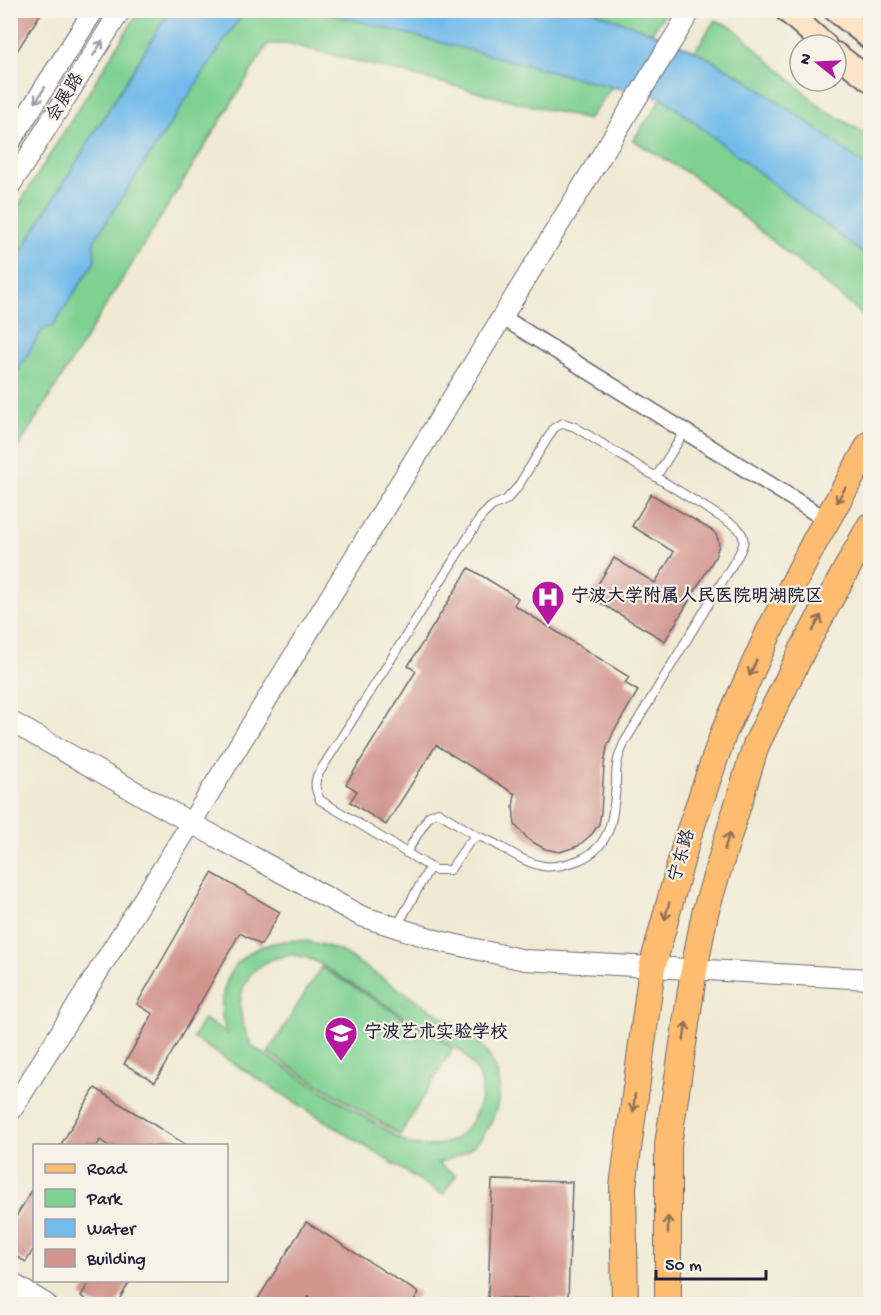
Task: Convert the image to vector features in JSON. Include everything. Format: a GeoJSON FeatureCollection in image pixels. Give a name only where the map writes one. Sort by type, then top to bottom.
{"type":"FeatureCollection","features":[{"type":"Feature","properties":{"kind":"main road"},"geometry":{"type":"LineString","coordinates":[[786,10],[812,33]]}},
{"type":"Feature","properties":{"kind":"main road"},"geometry":{"type":"LineString","coordinates":[[835,10],[870,38]]}},
{"type":"Feature","properties":{"kind":"main road"},"geometry":{"type":"LineString","coordinates":[[848,63],[870,80]]}},
{"type":"Feature","properties":{"kind":"main road","name":"宁东路"},"geometry":{"type":"LineString","coordinates":[[625,1305],[623,1187],[652,968],[687,839],[724,732],[769,632],[814,541],[870,444]]}},
{"type":"Feature","properties":{"kind":"main road","name":"宁东路"},"geometry":{"type":"LineString","coordinates":[[669,1305],[669,1145],[694,970],[705,913],[756,745],[803,649],[870,526]]}},
{"type":"Feature","properties":{"kind":"street","name":"会展路"},"geometry":{"type":"LineString","coordinates":[[10,142],[94,10]]}},
{"type":"Feature","properties":{"kind":"street","name":"会展路"},"geometry":{"type":"LineString","coordinates":[[10,186],[121,10]]}},
{"type":"Feature","properties":{"kind":"street"},"geometry":{"type":"LineString","coordinates":[[10,1113],[191,824],[691,10]]}},
{"type":"Feature","properties":{"kind":"street"},"geometry":{"type":"LineString","coordinates":[[502,318],[827,520]]}},
{"type":"Feature","properties":{"kind":"street"},"geometry":{"type":"LineString","coordinates":[[10,721],[191,824],[361,916],[439,941],[525,960],[870,979]]}},
{"type":"Feature","properties":{"kind":"street"},"geometry":{"type":"LineString","coordinates":[[10,1282],[46,1305]]}},
{"type":"Feature","properties":{"kind":"lane"},"geometry":{"type":"LineString","coordinates":[[406,853],[429,816],[438,812],[517,857],[544,867],[566,865],[587,857],[599,848],[608,833],[614,807],[617,761],[624,743],[744,544],[743,534],[737,527],[575,427],[563,423],[554,428],[517,488],[506,500],[492,506],[481,517],[317,776],[315,784],[320,800],[406,853],[435,870],[450,870],[468,844],[477,836]]}},
{"type":"Feature","properties":{"kind":"lane"},"geometry":{"type":"LineString","coordinates":[[656,477],[684,431]]}},
{"type":"Feature","properties":{"kind":"lane"},"geometry":{"type":"LineString","coordinates":[[396,927],[430,867]]}},
{"type":"Feature","properties":{"kind":"green space"},"geometry":{"type":"Polygon","coordinates":[[[139,11],[667,11],[588,120],[289,44],[268,44],[11,459],[10,219],[139,11]]]}},
{"type":"Feature","properties":{"kind":"green space"},"geometry":{"type":"Polygon","coordinates":[[[715,20],[732,27],[788,77],[788,93],[805,93],[823,109],[870,136],[870,321],[696,178],[633,140],[715,20]]]}},
{"type":"Feature","properties":{"kind":"green space"},"geometry":{"type":"Polygon","coordinates":[[[296,940],[313,942],[340,951],[474,1037],[489,1055],[498,1076],[497,1107],[488,1128],[475,1145],[460,1155],[437,1163],[456,1175],[443,1195],[193,1038],[204,1019],[227,1033],[223,1022],[222,998],[230,975],[244,957],[264,946],[296,940]],[[292,955],[274,959],[260,966],[243,988],[240,1001],[241,1016],[253,1047],[410,1145],[439,1145],[450,1142],[461,1134],[476,1114],[482,1089],[478,1073],[464,1054],[315,961],[292,955]]]}},
{"type":"Feature","properties":{"kind":"green space"},"geometry":{"type":"Polygon","coordinates":[[[321,967],[453,1048],[400,1135],[268,1053],[321,967]]]}},
{"type":"Feature","properties":{"kind":"water"},"geometry":{"type":"Polygon","coordinates":[[[170,10],[250,11],[236,23],[94,241],[95,261],[53,326],[43,329],[11,382],[11,268],[170,10]]]}},
{"type":"Feature","properties":{"kind":"water"},"geometry":{"type":"Polygon","coordinates":[[[319,11],[594,11],[697,52],[742,77],[870,169],[870,259],[663,98],[612,87],[319,11]]]}},
{"type":"Feature","properties":{"kind":"building"},"geometry":{"type":"Polygon","coordinates":[[[10,10],[43,10],[10,62],[10,10]]]}},
{"type":"Feature","properties":{"kind":"building"},"geometry":{"type":"Polygon","coordinates":[[[651,494],[713,531],[719,545],[715,557],[665,641],[590,597],[614,558],[655,583],[674,552],[632,526],[651,494]]]}},
{"type":"Feature","properties":{"kind":"building"},"geometry":{"type":"Polygon","coordinates":[[[469,568],[518,598],[514,605],[629,677],[625,683],[638,691],[607,747],[599,824],[592,834],[578,846],[560,852],[545,849],[529,840],[515,825],[513,807],[515,794],[436,745],[386,825],[350,802],[357,791],[346,784],[416,671],[408,666],[469,568]]]}},
{"type":"Feature","properties":{"kind":"building"},"geometry":{"type":"Polygon","coordinates":[[[212,873],[280,912],[261,945],[240,933],[155,1082],[124,1064],[153,1014],[137,1004],[212,873]]]}},
{"type":"Feature","properties":{"kind":"building"},"geometry":{"type":"Polygon","coordinates":[[[95,1088],[185,1144],[106,1144],[100,1140],[98,1144],[61,1144],[95,1088]]]}},
{"type":"Feature","properties":{"kind":"building"},"geometry":{"type":"Polygon","coordinates":[[[492,1180],[572,1182],[568,1300],[488,1298],[492,1180]]]}},
{"type":"Feature","properties":{"kind":"building"},"geometry":{"type":"Polygon","coordinates":[[[33,1189],[33,1250],[26,1262],[10,1253],[10,1226],[33,1189]]]}},
{"type":"Feature","properties":{"kind":"building"},"geometry":{"type":"Polygon","coordinates":[[[306,1222],[419,1293],[411,1305],[323,1305],[309,1296],[303,1305],[254,1305],[306,1222]]]}},
{"type":"Feature","properties":{"kind":"building"},"geometry":{"type":"Polygon","coordinates":[[[89,1282],[129,1282],[116,1305],[94,1305],[81,1296],[89,1282]]]}},
{"type":"Feature","properties":{"kind":"place","name":"宁波大学附属人民医院明湖院区"},"geometry":{"type":"Point","coordinates":[548,626]}},
{"type":"Feature","properties":{"kind":"place","name":"宁波艺术实验学校"},"geometry":{"type":"Point","coordinates":[341,1062]}}]}
